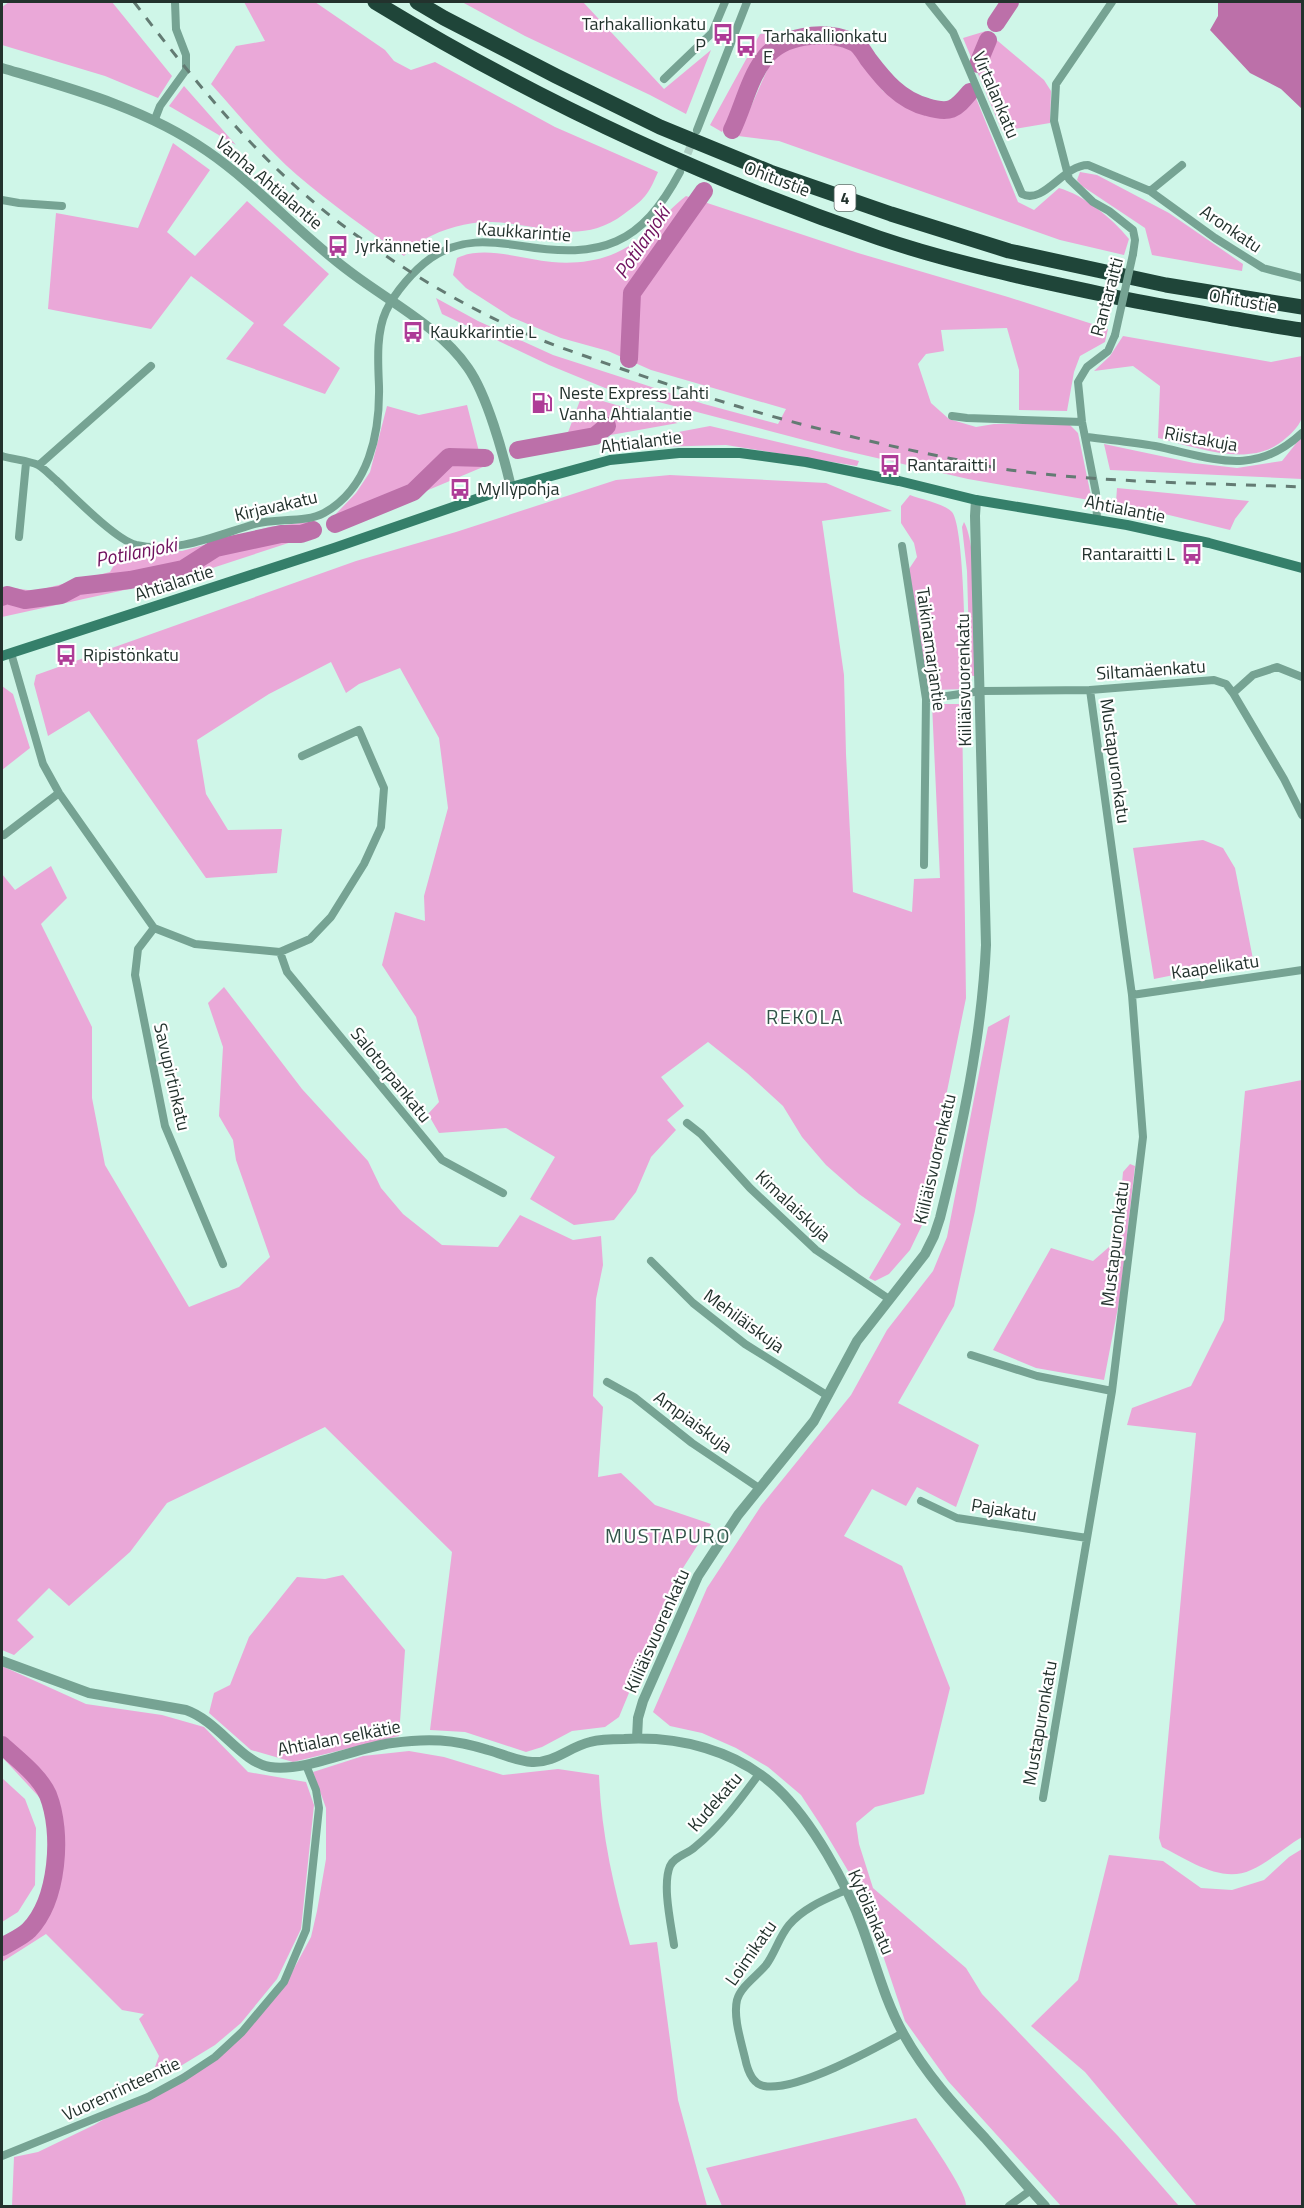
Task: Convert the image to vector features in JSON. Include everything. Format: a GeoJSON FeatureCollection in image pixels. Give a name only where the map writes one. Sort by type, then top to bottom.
{"type":"FeatureCollection","features":[{"type":"Feature","properties":{"kind":"highway","name":"Ohitustie"},"geometry":{"type":"LineString","coordinates":[[375,2],[435,39],[545,99],[644,145],[758,193],[881,238],[1003,273],[1162,307],[1302,330]]}},
{"type":"Feature","properties":{"kind":"highway","name":"Ohitustie"},"geometry":{"type":"LineString","coordinates":[[417,2],[535,66],[660,127],[770,172],[891,214],[1009,251],[1166,285],[1302,306]]}},
{"type":"Feature","properties":{"kind":"main road","name":"Ahtialantie"},"geometry":{"type":"LineString","coordinates":[[6,655],[334,548],[511,487],[610,460],[679,453],[741,453],[806,462],[976,500],[1097,520],[1209,543],[1302,568]]}},
{"type":"Feature","properties":{"kind":"street"},"geometry":{"type":"LineString","coordinates":[[155,119],[160,106],[186,70],[186,55],[176,29],[175,2]]}},
{"type":"Feature","properties":{"kind":"street"},"geometry":{"type":"LineString","coordinates":[[664,78],[712,33],[725,2]]}},
{"type":"Feature","properties":{"kind":"street"},"geometry":{"type":"LineString","coordinates":[[697,130],[747,2]]}},
{"type":"Feature","properties":{"kind":"street","name":"Virtalankatu"},"geometry":{"type":"LineString","coordinates":[[928,2],[953,32],[1022,194],[1028,197],[1034,196],[1047,189],[1066,172]]}},
{"type":"Feature","properties":{"kind":"street"},"geometry":{"type":"LineString","coordinates":[[1066,172],[1054,121],[1056,84],[1112,2]]}},
{"type":"Feature","properties":{"kind":"street","name":"Vanha Ahtialantie"},"geometry":{"type":"LineString","coordinates":[[2,68],[92,95],[155,119],[207,151],[347,270],[447,343],[470,370],[492,423],[511,487]]}},
{"type":"Feature","properties":{"kind":"street","name":"Aronkatu"},"geometry":{"type":"LineString","coordinates":[[1066,172],[1081,165],[1088,165],[1150,191],[1215,238],[1263,268],[1302,278]]}},
{"type":"Feature","properties":{"kind":"street"},"geometry":{"type":"LineString","coordinates":[[1150,191],[1182,165]]}},
{"type":"Feature","properties":{"kind":"street","name":"Kaukkarintie"},"geometry":{"type":"LineString","coordinates":[[392,303],[413,274],[431,258],[458,244],[478,241],[546,250],[578,251],[605,246],[629,235],[649,219],[666,198],[680,172]]}},
{"type":"Feature","properties":{"kind":"street","name":"Rantaraitti"},"geometry":{"type":"LineString","coordinates":[[1066,172],[1077,189],[1092,202],[1109,211],[1133,230],[1135,240],[1115,335],[1108,351],[1087,367],[1078,382],[1082,422],[1087,437],[1096,493],[1097,520]]}},
{"type":"Feature","properties":{"kind":"street"},"geometry":{"type":"LineString","coordinates":[[2,200],[62,206]]}},
{"type":"Feature","properties":{"kind":"street","name":"Kirjavakatu"},"geometry":{"type":"LineString","coordinates":[[39,465],[117,534],[132,544],[147,547],[183,545],[259,523],[321,514],[336,505],[365,471],[374,446],[380,340],[386,312],[392,303]]}},
{"type":"Feature","properties":{"kind":"street"},"geometry":{"type":"LineString","coordinates":[[2,456],[39,465],[151,366]]}},
{"type":"Feature","properties":{"kind":"street"},"geometry":{"type":"LineString","coordinates":[[952,416],[1082,422]]}},
{"type":"Feature","properties":{"kind":"street","name":"Riistakuja"},"geometry":{"type":"LineString","coordinates":[[1087,437],[1151,446],[1231,462],[1255,460],[1282,450],[1302,433]]}},
{"type":"Feature","properties":{"kind":"street"},"geometry":{"type":"LineString","coordinates":[[19,537],[26,463]]}},
{"type":"Feature","properties":{"kind":"street","name":"Kiiliäisvuorenkatu"},"geometry":{"type":"LineString","coordinates":[[637,1738],[638,1718],[643,1701],[698,1576],[730,1525],[814,1421],[857,1341],[914,1269],[934,1236],[945,1197],[981,1019],[986,945],[976,500]]}},
{"type":"Feature","properties":{"kind":"street","name":"Taikinamarjantie"},"geometry":{"type":"LineString","coordinates":[[902,546],[926,699],[924,865]]}},
{"type":"Feature","properties":{"kind":"street"},"geometry":{"type":"LineString","coordinates":[[6,655],[43,764],[59,793],[154,928],[195,944],[280,952],[310,939],[331,916],[364,864],[381,827],[384,788],[359,730],[303,756]]}},
{"type":"Feature","properties":{"kind":"street"},"geometry":{"type":"LineString","coordinates":[[1302,677],[1277,667],[1253,675],[1233,693],[1284,779],[1302,815]]}},
{"type":"Feature","properties":{"kind":"street","name":"Siltamäenkatu"},"geometry":{"type":"LineString","coordinates":[[926,699],[981,691],[1090,690],[1214,680],[1226,684],[1233,693]]}},
{"type":"Feature","properties":{"kind":"street","name":"Mustapuronkatu"},"geometry":{"type":"LineString","coordinates":[[1043,1798],[1112,1391],[1143,1137],[1132,995],[1090,690]]}},
{"type":"Feature","properties":{"kind":"street"},"geometry":{"type":"LineString","coordinates":[[4,835],[59,793]]}},
{"type":"Feature","properties":{"kind":"street","name":"Savupirtinkatu"},"geometry":{"type":"LineString","coordinates":[[154,928],[138,949],[135,975],[165,1126],[223,1264]]}},
{"type":"Feature","properties":{"kind":"street","name":"Salotorpankatu"},"geometry":{"type":"LineString","coordinates":[[280,952],[288,972],[442,1160],[503,1193]]}},
{"type":"Feature","properties":{"kind":"street","name":"Kaapelikatu"},"geometry":{"type":"LineString","coordinates":[[1132,995],[1302,970]]}},
{"type":"Feature","properties":{"kind":"street","name":"Kimalaiskuja"},"geometry":{"type":"LineString","coordinates":[[687,1123],[702,1134],[750,1188],[816,1250],[889,1299]]}},
{"type":"Feature","properties":{"kind":"street","name":"Mehiläiskuja"},"geometry":{"type":"LineString","coordinates":[[651,1261],[693,1303],[745,1344],[828,1396]]}},
{"type":"Feature","properties":{"kind":"street"},"geometry":{"type":"LineString","coordinates":[[971,1355],[1037,1376],[1112,1391]]}},
{"type":"Feature","properties":{"kind":"street","name":"Ampiaiskuja"},"geometry":{"type":"LineString","coordinates":[[607,1382],[634,1397],[692,1443],[759,1488]]}},
{"type":"Feature","properties":{"kind":"street","name":"Pajakatu"},"geometry":{"type":"LineString","coordinates":[[921,1501],[957,1518],[1087,1538]]}},
{"type":"Feature","properties":{"kind":"street","name":"Ahtialan selkätie"},"geometry":{"type":"LineString","coordinates":[[2,1661],[89,1693],[186,1710],[199,1715],[246,1755],[266,1767],[286,1769],[360,1749],[436,1739],[465,1743],[517,1760],[549,1761],[594,1740]]}},
{"type":"Feature","properties":{"kind":"street","name":"Kytölänkatu"},"geometry":{"type":"LineString","coordinates":[[594,1740],[657,1738],[699,1746],[740,1762],[776,1788],[807,1823],[846,1890],[864,1929],[888,2002],[903,2034],[929,2074],[1045,2206]]}},
{"type":"Feature","properties":{"kind":"street","name":"Vuorenrinteentie"},"geometry":{"type":"LineString","coordinates":[[2,2156],[147,2097],[183,2078],[215,2057],[242,2032],[284,1982],[306,1930],[319,1808],[316,1790],[306,1765]]}},
{"type":"Feature","properties":{"kind":"street","name":"Kudekatu"},"geometry":{"type":"LineString","coordinates":[[674,1945],[668,1889],[670,1865],[678,1857],[693,1850],[714,1832],[759,1774]]}},
{"type":"Feature","properties":{"kind":"street","name":"Loimikatu"},"geometry":{"type":"LineString","coordinates":[[846,1890],[810,1908],[793,1921],[768,1963],[742,1990],[737,1999],[736,2009],[746,2064],[753,2079],[762,2086],[779,2086],[828,2071],[903,2034]]}},
{"type":"Feature","properties":{"kind":"street"},"geometry":{"type":"LineString","coordinates":[[1009,2206],[1030,2190]]}},
{"type":"Feature","properties":{"kind":"shaded area"},"geometry":{"type":"Polygon","coordinates":[[[9,2],[112,2],[172,76],[158,98],[105,76],[2,45],[2,7],[9,2]]]}},
{"type":"Feature","properties":{"kind":"shaded area"},"geometry":{"type":"Polygon","coordinates":[[[244,2],[315,2],[385,50],[394,61],[411,70],[435,62],[555,127],[658,172],[645,196],[608,224],[576,232],[492,222],[467,224],[432,235],[419,242],[404,256],[336,207],[297,175],[264,143],[211,84],[236,46],[265,41],[244,2]]]}},
{"type":"Feature","properties":{"kind":"shaded area"},"geometry":{"type":"Polygon","coordinates":[[[462,2],[583,2],[664,89],[711,50],[686,114],[525,36],[462,2]]]}},
{"type":"Feature","properties":{"kind":"shaded area"},"geometry":{"type":"Polygon","coordinates":[[[1218,2],[1302,2],[1302,109],[1281,89],[1250,73],[1210,30],[1218,16],[1218,2]]]}},
{"type":"Feature","properties":{"kind":"shaded area"},"geometry":{"type":"Polygon","coordinates":[[[785,31],[755,60],[736,107],[722,132],[710,125],[760,34],[785,31]]]}},
{"type":"Feature","properties":{"kind":"shaded area"},"geometry":{"type":"Polygon","coordinates":[[[986,31],[1044,80],[1051,91],[1050,123],[1002,131],[963,38],[986,31]]]}},
{"type":"Feature","properties":{"kind":"shaded area"},"geometry":{"type":"Polygon","coordinates":[[[818,41],[853,50],[883,91],[913,109],[954,117],[974,93],[1018,202],[1034,210],[1059,188],[1069,191],[1106,216],[1129,239],[1124,255],[1060,240],[779,141],[738,136],[772,59],[789,47],[818,41]]]}},
{"type":"Feature","properties":{"kind":"shaded area"},"geometry":{"type":"Polygon","coordinates":[[[184,86],[236,145],[169,106],[184,86]]]}},
{"type":"Feature","properties":{"kind":"shaded area"},"geometry":{"type":"Polygon","coordinates":[[[173,143],[210,170],[167,232],[195,256],[247,201],[329,274],[283,325],[340,368],[325,394],[226,359],[254,323],[191,276],[151,329],[48,309],[56,213],[138,228],[173,143]]]}},
{"type":"Feature","properties":{"kind":"shaded area"},"geometry":{"type":"Polygon","coordinates":[[[1080,172],[1097,175],[1169,213],[1243,264],[1242,271],[1152,255],[1145,228],[1082,186],[1077,180],[1080,172]]]}},
{"type":"Feature","properties":{"kind":"shaded area"},"geometry":{"type":"Polygon","coordinates":[[[686,196],[858,253],[1108,329],[1105,342],[1080,356],[1074,372],[1067,411],[1019,410],[1019,370],[1007,328],[941,330],[944,351],[926,354],[918,364],[931,403],[949,419],[976,427],[994,424],[1069,424],[1078,433],[1091,496],[1089,500],[968,479],[842,450],[605,388],[549,365],[442,314],[436,298],[478,321],[553,355],[704,404],[778,424],[786,409],[651,370],[608,351],[561,338],[511,317],[466,288],[453,275],[457,258],[468,254],[503,254],[559,263],[582,262],[604,257],[633,244],[686,196]]]}},
{"type":"Feature","properties":{"kind":"shaded area"},"geometry":{"type":"Polygon","coordinates":[[[1123,336],[1271,362],[1302,356],[1303,403],[1300,422],[1286,438],[1272,448],[1257,453],[1224,453],[1158,438],[1160,386],[1133,366],[1094,371],[1110,356],[1123,336]]]}},
{"type":"Feature","properties":{"kind":"shaded area"},"geometry":{"type":"Polygon","coordinates":[[[582,395],[678,423],[605,436],[567,435],[582,395]]]}},
{"type":"Feature","properties":{"kind":"shaded area"},"geometry":{"type":"Polygon","coordinates":[[[467,405],[483,467],[338,528],[332,518],[356,493],[370,472],[387,406],[419,415],[467,405]]]}},
{"type":"Feature","properties":{"kind":"shaded area"},"geometry":{"type":"Polygon","coordinates":[[[710,426],[859,461],[857,466],[726,445],[618,448],[615,444],[710,426]]]}},
{"type":"Feature","properties":{"kind":"shaded area"},"geometry":{"type":"Polygon","coordinates":[[[1302,436],[1302,479],[1110,470],[1104,444],[1194,463],[1237,468],[1282,461],[1302,436]]]}},
{"type":"Feature","properties":{"kind":"shaded area"},"geometry":{"type":"Polygon","coordinates":[[[670,475],[826,483],[892,511],[822,521],[844,675],[853,892],[912,912],[914,879],[940,878],[932,704],[962,704],[966,998],[933,1160],[929,1198],[923,1223],[910,1250],[889,1274],[875,1281],[869,1278],[901,1224],[859,1194],[826,1165],[802,1137],[783,1106],[708,1042],[661,1077],[684,1106],[667,1120],[676,1130],[651,1157],[636,1192],[614,1220],[574,1225],[530,1199],[555,1157],[506,1128],[439,1133],[428,1114],[439,1102],[416,1017],[382,965],[395,912],[425,921],[424,896],[448,808],[439,738],[400,668],[359,684],[346,693],[331,662],[269,694],[197,740],[206,794],[228,830],[282,829],[277,873],[206,878],[89,711],[48,736],[34,684],[36,675],[356,561],[456,532],[616,480],[670,475]]]}},
{"type":"Feature","properties":{"kind":"shaded area"},"geometry":{"type":"Polygon","coordinates":[[[1117,488],[1249,501],[1235,519],[1230,530],[1116,502],[1117,488]]]}},
{"type":"Feature","properties":{"kind":"shaded area"},"geometry":{"type":"Polygon","coordinates":[[[910,495],[949,509],[956,523],[962,568],[966,689],[933,690],[929,688],[925,677],[909,569],[917,557],[914,543],[901,523],[901,506],[910,495]]]}},
{"type":"Feature","properties":{"kind":"shaded area"},"geometry":{"type":"Polygon","coordinates":[[[315,521],[319,533],[188,576],[2,617],[2,588],[35,591],[110,572],[121,553],[182,551],[269,527],[315,521]]]}},
{"type":"Feature","properties":{"kind":"shaded area"},"geometry":{"type":"Polygon","coordinates":[[[964,522],[972,551],[974,573],[976,676],[970,676],[967,571],[962,527],[964,522]]]}},
{"type":"Feature","properties":{"kind":"shaded area"},"geometry":{"type":"Polygon","coordinates":[[[2,686],[13,694],[30,748],[2,770],[2,686]]]}},
{"type":"Feature","properties":{"kind":"shaded area"},"geometry":{"type":"Polygon","coordinates":[[[1203,840],[1223,848],[1235,868],[1253,959],[1154,979],[1133,848],[1203,840]]]}},
{"type":"Feature","properties":{"kind":"shaded area"},"geometry":{"type":"Polygon","coordinates":[[[51,866],[67,898],[41,924],[92,1027],[92,1098],[105,1165],[189,1307],[239,1287],[270,1257],[236,1160],[233,1140],[219,1116],[223,1047],[208,1003],[224,987],[302,1089],[368,1161],[381,1188],[403,1214],[442,1245],[498,1247],[520,1215],[573,1240],[601,1236],[603,1265],[596,1299],[593,1396],[603,1407],[598,1477],[621,1473],[655,1505],[711,1524],[676,1579],[619,1717],[605,1727],[572,1731],[542,1747],[526,1752],[465,1732],[430,1730],[452,1552],[325,1427],[167,1503],[130,1552],[69,1606],[49,1588],[17,1620],[34,1637],[14,1655],[2,1650],[2,874],[15,890],[51,866]]]}},
{"type":"Feature","properties":{"kind":"shaded area"},"geometry":{"type":"Polygon","coordinates":[[[1010,1015],[975,1211],[954,1306],[898,1403],[979,1445],[956,1507],[917,1487],[906,1506],[872,1489],[844,1536],[902,1566],[950,1688],[924,1794],[875,1807],[856,1823],[859,1844],[873,1888],[966,1968],[982,1994],[1118,2136],[1179,2206],[1061,2206],[948,2081],[905,2021],[863,1896],[801,1795],[768,1767],[736,1748],[702,1733],[670,1726],[653,1712],[707,1588],[761,1506],[851,1395],[887,1330],[933,1271],[947,1237],[988,1027],[1010,1015]]]}},
{"type":"Feature","properties":{"kind":"shaded area"},"geometry":{"type":"Polygon","coordinates":[[[1302,1080],[1302,1837],[1258,1867],[1240,1874],[1229,1874],[1205,1869],[1183,1858],[1162,1847],[1159,1838],[1196,1433],[1127,1425],[1132,1408],[1191,1386],[1224,1320],[1245,1091],[1302,1080]]]}},
{"type":"Feature","properties":{"kind":"shaded area"},"geometry":{"type":"Polygon","coordinates":[[[1130,1164],[1135,1166],[1120,1297],[1104,1380],[1036,1368],[993,1350],[1051,1248],[1093,1261],[1117,1240],[1123,1172],[1130,1164]]]}},
{"type":"Feature","properties":{"kind":"shaded area"},"geometry":{"type":"Polygon","coordinates":[[[343,1575],[405,1650],[399,1736],[293,1762],[251,1750],[209,1713],[214,1693],[230,1685],[249,1637],[297,1577],[325,1579],[343,1575]]]}},
{"type":"Feature","properties":{"kind":"shaded area"},"geometry":{"type":"Polygon","coordinates":[[[2,1666],[86,1704],[162,1715],[204,1727],[248,1772],[306,1782],[314,1805],[301,1929],[277,1979],[241,2023],[215,2045],[179,2067],[152,2075],[159,2056],[139,2019],[144,2014],[122,2010],[46,1934],[2,1962],[2,1949],[27,1933],[51,1889],[53,1812],[2,1757],[2,1666]]]}},
{"type":"Feature","properties":{"kind":"shaded area"},"geometry":{"type":"Polygon","coordinates":[[[409,1751],[444,1757],[503,1775],[558,1769],[599,1775],[602,1818],[609,1861],[630,1945],[657,1942],[678,2100],[707,2206],[12,2206],[14,2157],[38,2152],[94,2125],[220,2052],[284,1987],[311,1937],[326,1859],[326,1808],[313,1772],[363,1756],[409,1751]]]}},
{"type":"Feature","properties":{"kind":"shaded area"},"geometry":{"type":"Polygon","coordinates":[[[2,1778],[25,1799],[36,1828],[35,1885],[18,1912],[2,1922],[2,1778]]]}},
{"type":"Feature","properties":{"kind":"shaded area"},"geometry":{"type":"Polygon","coordinates":[[[1302,1849],[1302,2206],[1197,2206],[1085,2072],[1031,2026],[1078,1980],[1109,1855],[1163,1861],[1201,1888],[1232,1890],[1264,1880],[1289,1857],[1302,1849]]]}},
{"type":"Feature","properties":{"kind":"shaded area"},"geometry":{"type":"Polygon","coordinates":[[[916,2118],[960,2188],[966,2206],[722,2206],[706,2168],[916,2118]]]}},
{"type":"Feature","properties":{"kind":"waterway","name":"Potilanjoki"},"geometry":{"type":"LineString","coordinates":[[996,23],[1010,2]]}},
{"type":"Feature","properties":{"kind":"waterway","name":"Potilanjoki"},"geometry":{"type":"LineString","coordinates":[[732,130],[750,84],[764,59],[782,44],[803,37],[828,36],[855,43],[893,88],[917,104],[941,110],[952,109],[970,92]]}},
{"type":"Feature","properties":{"kind":"waterway","name":"Potilanjoki"},"geometry":{"type":"LineString","coordinates":[[978,64],[988,40]]}},
{"type":"Feature","properties":{"kind":"waterway","name":"Potilanjoki"},"geometry":{"type":"LineString","coordinates":[[629,359],[632,293],[704,191]]}},
{"type":"Feature","properties":{"kind":"waterway","name":"Potilanjoki"},"geometry":{"type":"LineString","coordinates":[[518,450],[595,436],[607,426]]}},
{"type":"Feature","properties":{"kind":"waterway","name":"Potilanjoki"},"geometry":{"type":"LineString","coordinates":[[335,524],[413,492],[449,457],[485,458]]}},
{"type":"Feature","properties":{"kind":"waterway","name":"Potilanjoki"},"geometry":{"type":"LineString","coordinates":[[2,597],[7,595],[25,600],[61,595],[78,586],[130,580],[183,569],[216,548],[281,534],[301,534],[313,530]]}},
{"type":"Feature","properties":{"kind":"waterway","name":"Potilanjoki"},"geometry":{"type":"LineString","coordinates":[[2,1745],[33,1774],[48,1795],[53,1810],[56,1847],[52,1884],[39,1917],[26,1933],[2,1947]]}},
{"type":"Feature","properties":{"kind":"tunnel"},"geometry":{"type":"LineString","coordinates":[[683,165],[693,140]]}},
{"type":"Feature","properties":{"kind":"railway"},"geometry":{"type":"LineString","coordinates":[[134,2],[230,120],[283,175],[311,200],[404,268],[470,307],[529,335],[622,369],[756,412],[909,450],[994,467],[1053,475],[1124,480],[1302,487]]}},
{"type":"Feature","properties":{"kind":"place","name":"Tarhakallionkatu P"},"geometry":{"type":"Point","coordinates":[723,34]}},
{"type":"Feature","properties":{"kind":"place","name":"Tarhakallionkatu E"},"geometry":{"type":"Point","coordinates":[746,46]}},
{"type":"Feature","properties":{"kind":"place","name":"Jyrkännetie I"},"geometry":{"type":"Point","coordinates":[338,246]}},
{"type":"Feature","properties":{"kind":"place","name":"Kaukkarintie L"},"geometry":{"type":"Point","coordinates":[413,332]}},
{"type":"Feature","properties":{"kind":"place","name":"Neste Express Lahti Vanha Ahtialantie"},"geometry":{"type":"Point","coordinates":[542,403]}},
{"type":"Feature","properties":{"kind":"place","name":"Rantaraitti I"},"geometry":{"type":"Point","coordinates":[890,465]}},
{"type":"Feature","properties":{"kind":"place","name":"Myllypohja"},"geometry":{"type":"Point","coordinates":[460,489]}},
{"type":"Feature","properties":{"kind":"place","name":"Rantaraitti L"},"geometry":{"type":"Point","coordinates":[1192,554]}},
{"type":"Feature","properties":{"kind":"place","name":"Ripistönkatu"},"geometry":{"type":"Point","coordinates":[66,655]}},
{"type":"Feature","properties":{"kind":"district","name":"REKOLA"},"geometry":{"type":"Point","coordinates":[805,1017]}},
{"type":"Feature","properties":{"kind":"district","name":"MUSTAPURO"},"geometry":{"type":"Point","coordinates":[668,1536]}}]}
